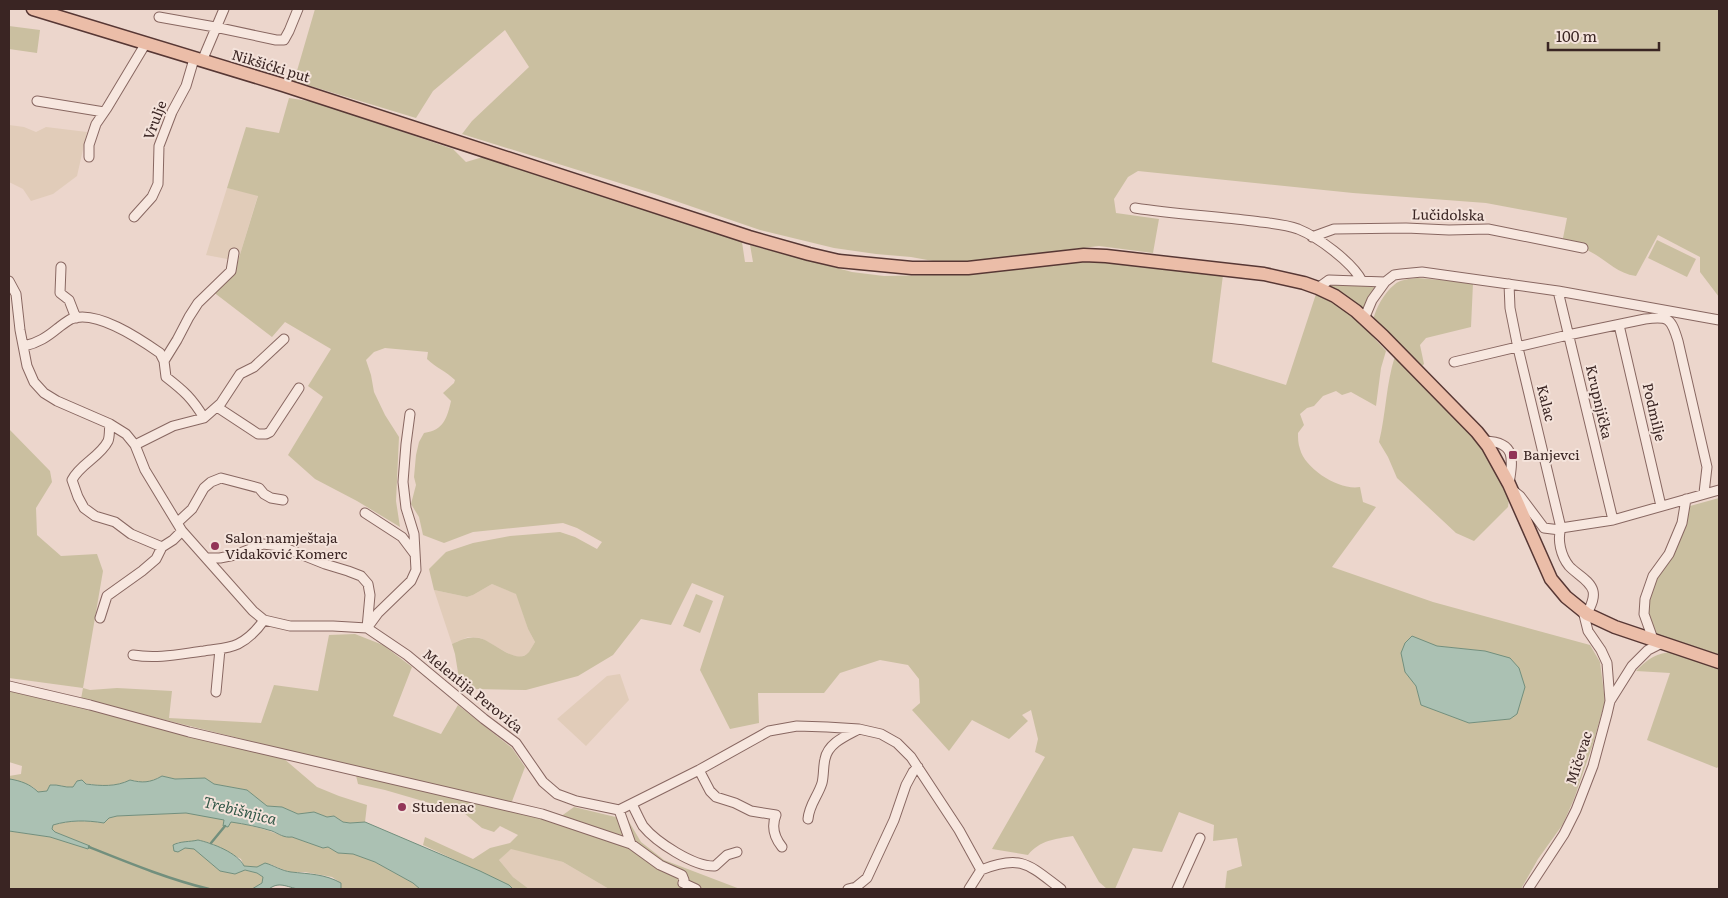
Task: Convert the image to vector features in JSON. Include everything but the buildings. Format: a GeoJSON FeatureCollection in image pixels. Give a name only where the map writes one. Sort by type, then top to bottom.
{"type":"FeatureCollection","features":[{"type":"Feature","properties":{"kind":"main road","name":"Nikšićki put"},"geometry":{"type":"LineString","coordinates":[[33,9],[291,88],[749,237],[839,261],[897,267],[950,268],[1084,255],[1106,256],[1264,274],[1318,288],[1335,296],[1364,319],[1466,418],[1485,441],[1510,487],[1551,578],[1566,597],[1585,613],[1615,626],[1719,662]]}},
{"type":"Feature","properties":{"kind":"street","name":"Vrulje"},"geometry":{"type":"LineString","coordinates":[[134,217],[152,197],[158,184],[158,146],[172,112],[224,9]]}},
{"type":"Feature","properties":{"kind":"street"},"geometry":{"type":"LineString","coordinates":[[159,17],[284,40],[290,31],[298,9]]}},
{"type":"Feature","properties":{"kind":"street"},"geometry":{"type":"LineString","coordinates":[[89,157],[90,145],[96,124],[146,44]]}},
{"type":"Feature","properties":{"kind":"street"},"geometry":{"type":"LineString","coordinates":[[37,101],[104,112]]}},
{"type":"Feature","properties":{"kind":"street"},"geometry":{"type":"LineString","coordinates":[[1135,208],[1274,224],[1298,229],[1350,264],[1357,271],[1362,281]]}},
{"type":"Feature","properties":{"kind":"street","name":"Lučidolska"},"geometry":{"type":"LineString","coordinates":[[1312,237],[1334,230],[1406,228],[1488,229],[1582,248]]}},
{"type":"Feature","properties":{"kind":"street"},"geometry":{"type":"LineString","coordinates":[[164,361],[198,303],[231,272],[234,253]]}},
{"type":"Feature","properties":{"kind":"street"},"geometry":{"type":"LineString","coordinates":[[60,267],[60,293],[68,300],[76,318]]}},
{"type":"Feature","properties":{"kind":"street"},"geometry":{"type":"LineString","coordinates":[[1364,319],[1372,300],[1385,282],[1394,275],[1422,272],[1558,291],[1719,320]]}},
{"type":"Feature","properties":{"kind":"street"},"geometry":{"type":"LineString","coordinates":[[1318,288],[1329,280],[1385,282]]}},
{"type":"Feature","properties":{"kind":"street"},"geometry":{"type":"LineString","coordinates":[[9,281],[16,294],[27,366],[34,382],[44,393],[56,401],[110,424],[126,434],[135,445],[145,470],[180,527],[253,611],[264,620],[250,637],[237,645],[151,658],[133,655]]}},
{"type":"Feature","properties":{"kind":"street","name":"Kalac"},"geometry":{"type":"LineString","coordinates":[[1509,284],[1510,308],[1518,348],[1561,529],[1559,542],[1568,565],[1589,584],[1594,593],[1593,599],[1585,613]]}},
{"type":"Feature","properties":{"kind":"street","name":"Krupnjička"},"geometry":{"type":"LineString","coordinates":[[1558,291],[1613,520]]}},
{"type":"Feature","properties":{"kind":"street"},"geometry":{"type":"LineString","coordinates":[[1454,362],[1518,348],[1568,334],[1657,317],[1666,319],[1673,324],[1689,384],[1707,467],[1704,493]]}},
{"type":"Feature","properties":{"kind":"street"},"geometry":{"type":"LineString","coordinates":[[24,346],[35,344],[70,320],[76,318],[102,320],[114,325],[160,353],[164,361],[166,377],[189,396],[204,418]]}},
{"type":"Feature","properties":{"kind":"street","name":"Podmilje"},"geometry":{"type":"LineString","coordinates":[[1619,325],[1661,506]]}},
{"type":"Feature","properties":{"kind":"street"},"geometry":{"type":"LineString","coordinates":[[135,445],[173,426],[204,418],[217,407],[240,374],[254,367],[284,339]]}},
{"type":"Feature","properties":{"kind":"street"},"geometry":{"type":"LineString","coordinates":[[217,407],[258,434],[266,434],[270,432],[298,388]]}},
{"type":"Feature","properties":{"kind":"street"},"geometry":{"type":"LineString","coordinates":[[367,628],[378,613],[411,581],[416,570],[414,534],[406,508],[403,482],[410,414]]}},
{"type":"Feature","properties":{"kind":"street"},"geometry":{"type":"LineString","coordinates":[[110,424],[108,440],[75,474],[72,480],[78,497],[84,508],[96,516],[115,522],[131,534],[162,547]]}},
{"type":"Feature","properties":{"kind":"street"},"geometry":{"type":"LineString","coordinates":[[100,618],[107,596],[156,559],[162,547],[173,540],[204,488],[211,482],[221,478],[259,488],[271,498],[283,500]]}},
{"type":"Feature","properties":{"kind":"street"},"geometry":{"type":"LineString","coordinates":[[1510,487],[1520,496],[1544,528],[1561,529],[1613,520],[1719,490]]}},
{"type":"Feature","properties":{"kind":"street"},"geometry":{"type":"LineString","coordinates":[[1657,641],[1644,614],[1645,599],[1656,569],[1669,554],[1682,523],[1686,498]]}},
{"type":"Feature","properties":{"kind":"street"},"geometry":{"type":"LineString","coordinates":[[365,513],[402,537],[414,553]]}},
{"type":"Feature","properties":{"kind":"street"},"geometry":{"type":"LineString","coordinates":[[207,558],[235,555],[263,544],[280,546],[325,564],[348,570],[361,576],[368,584],[370,595],[367,628]]}},
{"type":"Feature","properties":{"kind":"street"},"geometry":{"type":"LineString","coordinates":[[1585,613],[1588,631],[1607,663],[1610,701]]}},
{"type":"Feature","properties":{"kind":"street","name":"Melentija Perovića"},"geometry":{"type":"LineString","coordinates":[[264,620],[290,626],[367,628],[407,655],[516,743],[543,782],[557,794],[576,801],[619,810]]}},
{"type":"Feature","properties":{"kind":"street","name":"Mičevac"},"geometry":{"type":"LineString","coordinates":[[1528,889],[1564,834],[1576,810],[1592,766],[1610,701],[1632,666],[1657,641]]}},
{"type":"Feature","properties":{"kind":"street"},"geometry":{"type":"LineString","coordinates":[[216,692],[220,649]]}},
{"type":"Feature","properties":{"kind":"street"},"geometry":{"type":"LineString","coordinates":[[9,686],[90,705],[189,732],[542,814],[631,844],[660,865],[682,875],[683,883],[696,889]]}},
{"type":"Feature","properties":{"kind":"street"},"geometry":{"type":"LineString","coordinates":[[631,844],[619,810],[700,770],[769,731],[797,726],[859,728],[881,734],[897,743],[911,757],[959,830],[981,870]]}},
{"type":"Feature","properties":{"kind":"street"},"geometry":{"type":"LineString","coordinates":[[808,819],[808,808],[822,782],[825,757],[828,749],[840,739],[859,728]]}},
{"type":"Feature","properties":{"kind":"street"},"geometry":{"type":"LineString","coordinates":[[848,889],[856,887],[867,878],[894,820],[906,785],[918,767]]}},
{"type":"Feature","properties":{"kind":"street"},"geometry":{"type":"LineString","coordinates":[[700,770],[710,791],[716,797],[735,803],[750,811],[776,815],[772,826],[777,840],[782,847]]}},
{"type":"Feature","properties":{"kind":"street"},"geometry":{"type":"LineString","coordinates":[[632,804],[640,821],[655,838],[706,866],[714,866],[727,855],[738,852]]}},
{"type":"Feature","properties":{"kind":"street"},"geometry":{"type":"LineString","coordinates":[[1177,889],[1200,838]]}},
{"type":"Feature","properties":{"kind":"street"},"geometry":{"type":"LineString","coordinates":[[969,889],[981,870],[1012,862],[1023,863],[1036,870],[1060,889]]}},
{"type":"Feature","properties":{"kind":"shaded area"},"geometry":{"type":"Polygon","coordinates":[[[315,9],[1719,9],[1719,297],[1700,272],[1700,257],[1658,235],[1636,276],[1616,269],[1586,249],[1562,243],[1567,218],[1486,203],[1353,193],[1138,171],[1128,177],[1114,199],[1116,213],[1159,219],[1153,253],[1099,246],[972,261],[933,261],[834,248],[760,230],[658,195],[462,134],[472,121],[529,67],[505,30],[433,91],[416,118],[294,81],[315,9]]]}},
{"type":"Feature","properties":{"kind":"shaded area"},"geometry":{"type":"Polygon","coordinates":[[[9,26],[40,30],[37,53],[9,49],[9,26]]]}},
{"type":"Feature","properties":{"kind":"shaded area"},"geometry":{"type":"Polygon","coordinates":[[[289,98],[315,102],[453,149],[466,162],[483,157],[742,242],[745,262],[753,262],[750,245],[852,272],[884,276],[935,275],[1034,267],[1065,261],[1090,261],[1223,275],[1212,362],[1286,385],[1316,294],[1338,305],[1363,326],[1386,351],[1381,368],[1376,406],[1351,392],[1342,395],[1336,391],[1323,396],[1314,406],[1307,408],[1300,414],[1304,425],[1298,433],[1298,443],[1303,457],[1324,477],[1343,486],[1360,487],[1363,502],[1376,507],[1332,567],[1433,602],[1590,645],[1600,662],[1605,701],[1593,744],[1574,799],[1563,824],[1538,859],[1521,889],[1225,889],[1227,871],[1242,866],[1237,838],[1213,841],[1214,825],[1179,812],[1162,852],[1133,848],[1115,889],[1107,889],[1099,882],[1073,836],[1043,843],[1028,855],[992,849],[1045,757],[1035,752],[1038,739],[1031,710],[1022,715],[1028,721],[1009,739],[972,720],[949,751],[912,710],[920,703],[919,679],[908,665],[880,660],[840,673],[824,693],[758,693],[759,723],[730,729],[700,670],[724,596],[692,583],[671,625],[641,619],[613,655],[578,676],[526,690],[475,689],[461,691],[452,644],[468,638],[479,638],[511,655],[524,656],[535,642],[528,629],[516,594],[492,584],[467,597],[434,590],[429,569],[446,552],[473,543],[510,536],[560,532],[575,537],[597,549],[602,542],[577,528],[563,523],[473,532],[444,543],[423,535],[419,517],[411,504],[416,485],[414,477],[416,455],[419,442],[424,433],[436,429],[444,422],[451,401],[443,393],[455,380],[427,359],[428,352],[385,348],[374,352],[366,360],[374,392],[385,415],[399,437],[396,501],[400,527],[315,479],[288,455],[323,397],[308,386],[331,349],[285,322],[272,337],[212,291],[233,260],[238,261],[258,196],[227,188],[246,127],[279,133],[289,98]],[[1437,646],[1416,686],[1421,705],[1470,723],[1510,719],[1485,651],[1437,646]]]}},
{"type":"Feature","properties":{"kind":"shaded area"},"geometry":{"type":"Polygon","coordinates":[[[9,125],[24,127],[36,132],[46,127],[87,132],[77,176],[53,194],[31,201],[23,189],[9,182],[9,125]]]}},
{"type":"Feature","properties":{"kind":"shaded area"},"geometry":{"type":"Polygon","coordinates":[[[227,188],[258,195],[238,261],[206,255],[227,188]]]}},
{"type":"Feature","properties":{"kind":"shaded area"},"geometry":{"type":"Polygon","coordinates":[[[1657,240],[1696,259],[1687,277],[1648,258],[1657,240]]]}},
{"type":"Feature","properties":{"kind":"shaded area"},"geometry":{"type":"Polygon","coordinates":[[[1418,278],[1473,283],[1471,327],[1426,338],[1420,345],[1424,364],[1419,369],[1373,320],[1381,301],[1390,288],[1396,283],[1418,278]]]}},
{"type":"Feature","properties":{"kind":"shaded area"},"geometry":{"type":"Polygon","coordinates":[[[1333,284],[1377,286],[1364,311],[1330,290],[1330,286],[1333,284]]]}},
{"type":"Feature","properties":{"kind":"shaded area"},"geometry":{"type":"Polygon","coordinates":[[[1395,356],[1487,451],[1509,499],[1508,507],[1474,541],[1456,533],[1397,478],[1379,442],[1395,356]]]}},
{"type":"Feature","properties":{"kind":"shaded area"},"geometry":{"type":"Polygon","coordinates":[[[9,429],[50,471],[52,482],[36,508],[37,535],[61,556],[97,554],[103,571],[83,688],[9,678],[9,429]]]}},
{"type":"Feature","properties":{"kind":"shaded area"},"geometry":{"type":"Polygon","coordinates":[[[1719,498],[1719,658],[1661,638],[1653,630],[1646,609],[1653,585],[1685,523],[1690,506],[1719,498]]]}},
{"type":"Feature","properties":{"kind":"shaded area"},"geometry":{"type":"Polygon","coordinates":[[[492,584],[517,594],[528,629],[535,642],[528,654],[520,657],[511,655],[481,638],[468,637],[452,644],[434,590],[467,597],[492,584]]]}},
{"type":"Feature","properties":{"kind":"shaded area"},"geometry":{"type":"Polygon","coordinates":[[[696,594],[713,601],[700,633],[683,626],[696,594]]]}},
{"type":"Feature","properties":{"kind":"shaded area"},"geometry":{"type":"Polygon","coordinates":[[[355,634],[383,645],[412,667],[393,716],[441,734],[458,705],[512,748],[525,767],[511,804],[560,817],[574,807],[628,820],[641,842],[664,860],[740,889],[609,889],[563,862],[511,849],[499,860],[513,877],[529,889],[513,889],[509,885],[423,845],[425,837],[473,859],[490,848],[510,843],[518,835],[500,826],[494,832],[482,828],[464,813],[358,784],[354,767],[81,699],[83,688],[90,690],[117,688],[172,691],[169,718],[261,723],[274,685],[318,691],[329,635],[355,634]]]}},
{"type":"Feature","properties":{"kind":"shaded area"},"geometry":{"type":"Polygon","coordinates":[[[1674,652],[1719,668],[1719,766],[1717,768],[1647,740],[1670,673],[1636,671],[1653,657],[1674,652]]]}},
{"type":"Feature","properties":{"kind":"shaded area"},"geometry":{"type":"Polygon","coordinates":[[[620,674],[629,700],[586,746],[557,719],[607,676],[620,674]]]}},
{"type":"Feature","properties":{"kind":"shaded area"},"geometry":{"type":"Polygon","coordinates":[[[9,686],[276,752],[317,787],[367,805],[365,822],[343,822],[334,816],[327,817],[314,812],[298,814],[282,807],[267,806],[247,790],[191,778],[175,779],[162,776],[151,781],[130,780],[124,783],[104,785],[77,781],[73,787],[50,785],[47,791],[38,792],[33,787],[9,781],[9,776],[21,774],[22,766],[9,762],[9,686]]]}},
{"type":"Feature","properties":{"kind":"shaded area"},"geometry":{"type":"Polygon","coordinates":[[[186,813],[236,822],[282,836],[292,837],[323,848],[328,847],[338,853],[353,854],[375,862],[413,883],[420,889],[341,889],[341,883],[332,877],[305,872],[289,872],[270,864],[257,867],[244,866],[241,859],[211,843],[198,840],[189,843],[177,842],[185,848],[194,848],[220,871],[235,874],[244,870],[257,873],[263,877],[262,883],[252,889],[9,889],[9,831],[50,837],[88,848],[90,846],[55,832],[52,829],[53,825],[78,821],[104,823],[109,818],[117,816],[186,813]]]}},
{"type":"Feature","properties":{"kind":"shaded area"},"geometry":{"type":"Polygon","coordinates":[[[511,848],[563,862],[609,889],[529,889],[513,877],[499,860],[511,848]]]}},
{"type":"Feature","properties":{"kind":"water"},"geometry":{"type":"Polygon","coordinates":[[[1412,636],[1437,646],[1485,651],[1510,658],[1519,668],[1525,687],[1517,714],[1510,719],[1469,723],[1421,705],[1416,686],[1405,672],[1401,653],[1405,643],[1412,636]]]}},
{"type":"Feature","properties":{"kind":"water","name":"Trebišnjica"},"geometry":{"type":"Polygon","coordinates":[[[162,776],[175,779],[205,778],[214,784],[247,790],[267,806],[282,807],[298,814],[314,812],[327,817],[334,816],[343,822],[365,822],[480,871],[509,885],[513,889],[420,889],[413,883],[375,862],[353,854],[338,853],[328,847],[323,848],[252,826],[231,822],[228,827],[223,826],[224,820],[186,813],[117,816],[109,818],[104,823],[78,821],[53,825],[52,829],[55,832],[90,846],[88,849],[50,837],[9,831],[10,779],[25,783],[38,792],[47,791],[50,785],[73,787],[77,781],[82,780],[86,784],[108,785],[130,780],[150,781],[162,776]]]}},
{"type":"Feature","properties":{"kind":"water"},"geometry":{"type":"Polygon","coordinates":[[[198,840],[217,846],[230,853],[241,861],[244,866],[257,867],[265,863],[288,871],[323,876],[341,883],[341,889],[296,889],[277,885],[269,889],[252,889],[262,883],[263,877],[257,873],[245,870],[235,874],[220,871],[194,849],[185,848],[178,852],[174,851],[173,845],[198,840]]]}},
{"type":"Feature","properties":{"kind":"waterway"},"geometry":{"type":"LineString","coordinates":[[211,843],[225,826]]}},
{"type":"Feature","properties":{"kind":"waterway"},"geometry":{"type":"LineString","coordinates":[[89,847],[164,876],[209,889]]}},
{"type":"Feature","properties":{"kind":"place","name":"Banjevci"},"geometry":{"type":"Point","coordinates":[1513,455]}},
{"type":"Feature","properties":{"kind":"place","name":"Salon namještaja Vidaković Komerc"},"geometry":{"type":"Point","coordinates":[215,546]}},
{"type":"Feature","properties":{"kind":"place","name":"Studenac"},"geometry":{"type":"Point","coordinates":[402,807]}}]}
